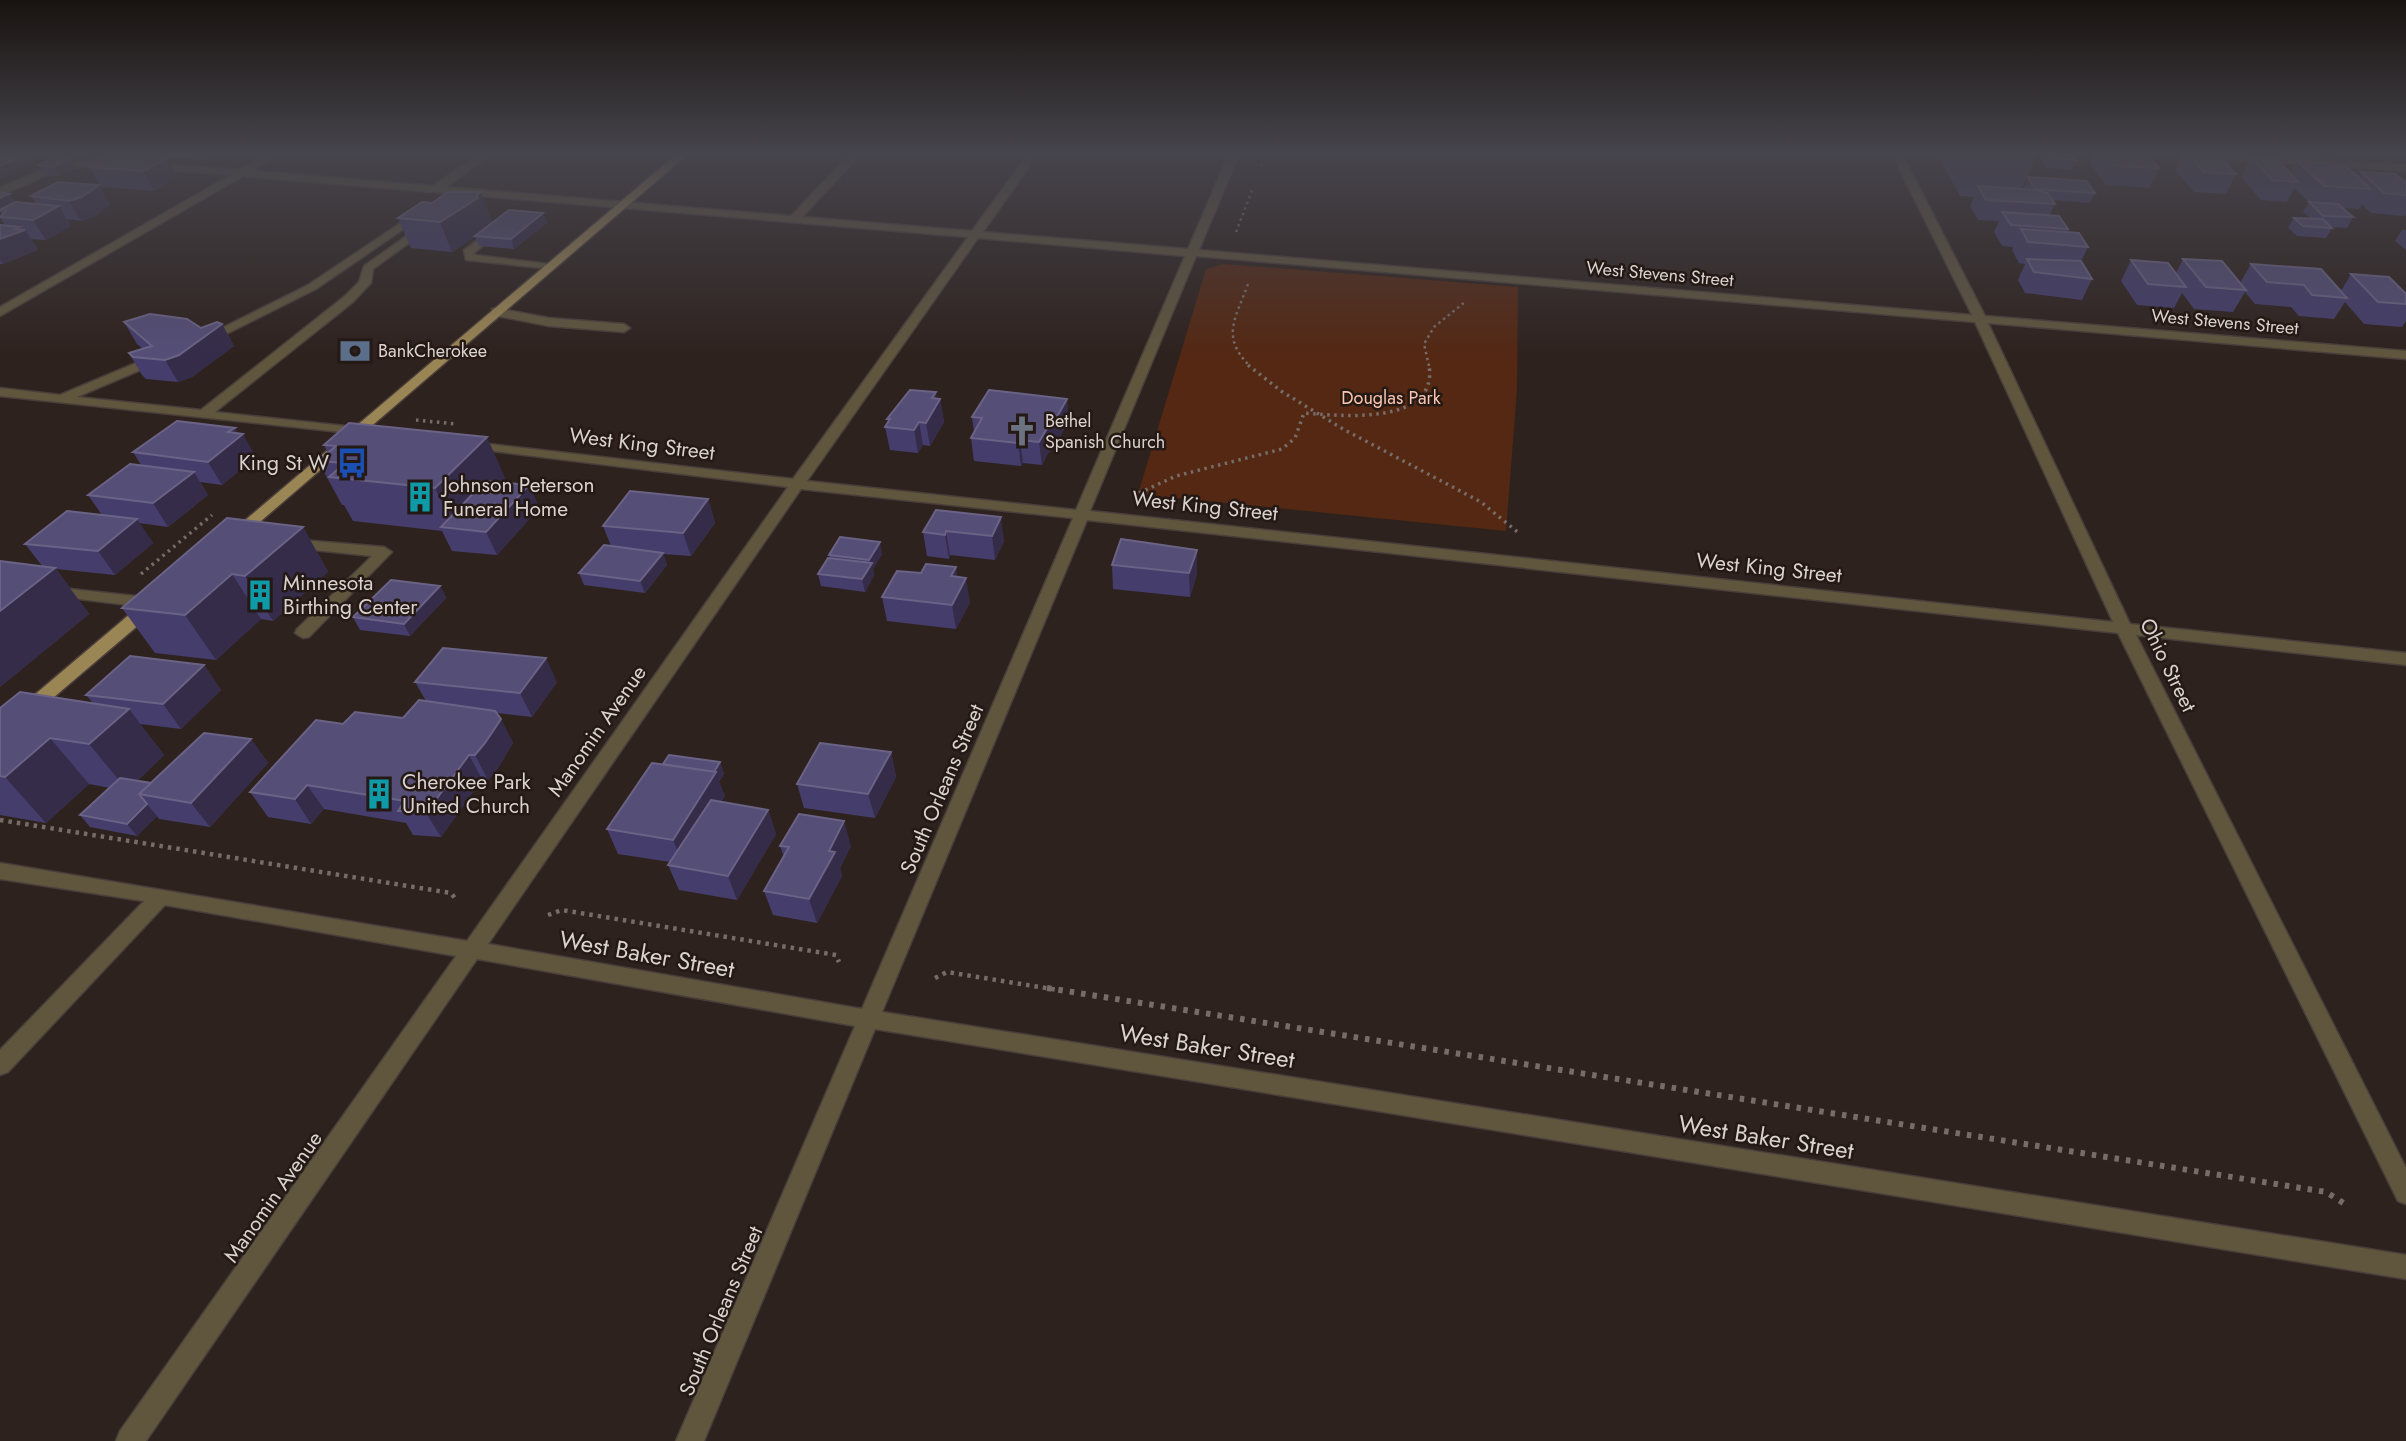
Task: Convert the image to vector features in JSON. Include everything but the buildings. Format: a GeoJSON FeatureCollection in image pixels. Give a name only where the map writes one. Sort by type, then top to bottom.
{"type":"FeatureCollection","features":[{"type":"Feature","properties":{"kind":"main road"},"geometry":{"type":"LineString","coordinates":[[229,541],[602,221]]}},
{"type":"Feature","properties":{"kind":"main road"},"geometry":{"type":"LineString","coordinates":[[0,734],[159,599]]}},
{"type":"Feature","properties":{"kind":"street"},"geometry":{"type":"LineString","coordinates":[[0,312],[158,221]]}},
{"type":"Feature","properties":{"kind":"street"},"geometry":{"type":"LineString","coordinates":[[200,341],[312,287],[407,221]]}},
{"type":"Feature","properties":{"kind":"street"},"geometry":{"type":"LineString","coordinates":[[204,414],[349,299],[365,283],[368,268],[433,221]]}},
{"type":"Feature","properties":{"kind":"street"},"geometry":{"type":"LineString","coordinates":[[506,221],[468,253],[470,258],[548,267]]}},
{"type":"Feature","properties":{"kind":"street","name":"West Stevens Street"},"geometry":{"type":"LineString","coordinates":[[820,221],[2406,355]]}},
{"type":"Feature","properties":{"kind":"street","name":"Manomin Avenue"},"geometry":{"type":"LineString","coordinates":[[130,1441],[797,484],[987,221]]}},
{"type":"Feature","properties":{"kind":"street","name":"South Orleans Street"},"geometry":{"type":"LineString","coordinates":[[690,1441],[1205,221]]}},
{"type":"Feature","properties":{"kind":"street","name":"Ohio Street"},"geometry":{"type":"LineString","coordinates":[[1931,221],[1979,318],[2124,628],[2406,1193]]}},
{"type":"Feature","properties":{"kind":"street"},"geometry":{"type":"LineString","coordinates":[[495,312],[549,321],[624,328]]}},
{"type":"Feature","properties":{"kind":"street"},"geometry":{"type":"LineString","coordinates":[[61,398],[155,359]]}},
{"type":"Feature","properties":{"kind":"street"},"geometry":{"type":"LineString","coordinates":[[0,392],[379,433]]}},
{"type":"Feature","properties":{"kind":"street","name":"West King Street"},"geometry":{"type":"LineString","coordinates":[[458,443],[797,484],[2406,659]]}},
{"type":"Feature","properties":{"kind":"street"},"geometry":{"type":"LineString","coordinates":[[229,541],[267,541],[384,552],[303,633]]}},
{"type":"Feature","properties":{"kind":"street"},"geometry":{"type":"LineString","coordinates":[[41,591],[109,601],[159,599]]}},
{"type":"Feature","properties":{"kind":"street","name":"West Baker Street"},"geometry":{"type":"LineString","coordinates":[[0,871],[161,895],[868,1019],[2406,1267]]}},
{"type":"Feature","properties":{"kind":"street"},"geometry":{"type":"LineString","coordinates":[[0,1065],[161,895]]}},
{"type":"Feature","properties":{"kind":"path"},"geometry":{"type":"LineString","coordinates":[[1231,244],[1240,221]]}},
{"type":"Feature","properties":{"kind":"path"},"geometry":{"type":"LineString","coordinates":[[1251,277],[1234,315],[1231,331],[1234,349],[1248,365],[1281,391],[1319,414],[1482,502],[1528,541]]}},
{"type":"Feature","properties":{"kind":"path"},"geometry":{"type":"LineString","coordinates":[[1134,495],[1176,476],[1282,449],[1295,438],[1304,413],[1379,414],[1405,408],[1423,398],[1430,379],[1424,344],[1434,327],[1474,295]]}},
{"type":"Feature","properties":{"kind":"path"},"geometry":{"type":"LineString","coordinates":[[109,601],[214,514]]}},
{"type":"Feature","properties":{"kind":"path"},"geometry":{"type":"LineString","coordinates":[[0,820],[451,893],[457,901]]}},
{"type":"Feature","properties":{"kind":"path"},"geometry":{"type":"LineString","coordinates":[[548,915],[562,910],[835,955],[839,962]]}},
{"type":"Feature","properties":{"kind":"path"},"geometry":{"type":"LineString","coordinates":[[934,978],[947,972],[2326,1192],[2344,1204]]}},
{"type":"Feature","properties":{"kind":"green space","name":"Douglas Park"},"geometry":{"type":"Polygon","coordinates":[[[1224,264],[1518,287],[1517,389],[1506,531],[1138,494],[1206,269],[1224,264]]]}},
{"type":"Feature","properties":{"kind":"place","name":"BankCherokee"},"geometry":{"type":"Point","coordinates":[355,351]}},
{"type":"Feature","properties":{"kind":"place","name":"Bethel Spanish Church"},"geometry":{"type":"Point","coordinates":[1022,431]}},
{"type":"Feature","properties":{"kind":"place","name":"King St W"},"geometry":{"type":"Point","coordinates":[352,463]}},
{"type":"Feature","properties":{"kind":"place","name":"Johnson Peterson Funeral Home"},"geometry":{"type":"Point","coordinates":[420,497]}},
{"type":"Feature","properties":{"kind":"place","name":"Minnesota Birthing Center"},"geometry":{"type":"Point","coordinates":[260,595]}},
{"type":"Feature","properties":{"kind":"place","name":"Cherokee Park United Church"},"geometry":{"type":"Point","coordinates":[379,794]}}]}
